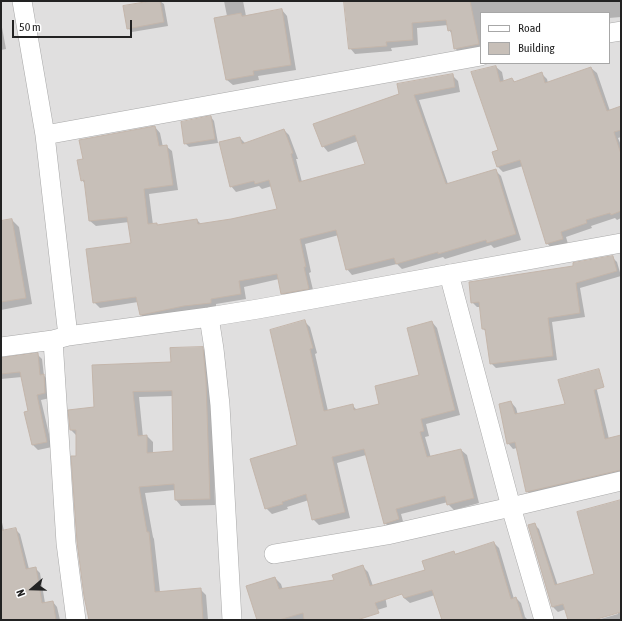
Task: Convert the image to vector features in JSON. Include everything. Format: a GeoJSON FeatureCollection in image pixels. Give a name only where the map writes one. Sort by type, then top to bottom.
{"type":"FeatureCollection","features":[{"type":"Feature","properties":{"kind":"street"},"geometry":{"type":"LineString","coordinates":[[22,1],[45,135],[61,338],[66,543],[76,620]]}},
{"type":"Feature","properties":{"kind":"street"},"geometry":{"type":"LineString","coordinates":[[610,33],[621,31]]}},
{"type":"Feature","properties":{"kind":"street"},"geometry":{"type":"LineString","coordinates":[[45,135],[480,56]]}},
{"type":"Feature","properties":{"kind":"street"},"geometry":{"type":"LineString","coordinates":[[1,347],[209,317],[621,243]]}},
{"type":"Feature","properties":{"kind":"street"},"geometry":{"type":"LineString","coordinates":[[449,274],[511,507],[544,620]]}},
{"type":"Feature","properties":{"kind":"street"},"geometry":{"type":"LineString","coordinates":[[209,317],[220,405],[232,620]]}},
{"type":"Feature","properties":{"kind":"street"},"geometry":{"type":"LineString","coordinates":[[274,554],[388,535],[621,481]]}},
{"type":"Feature","properties":{"kind":"shaded area"},"geometry":{"type":"Polygon","coordinates":[[[1,1],[621,1],[621,620],[1,620],[1,1]]]}},
{"type":"Feature","properties":{"kind":"building"},"geometry":{"type":"Polygon","coordinates":[[[151,1],[160,1],[164,22],[127,29],[123,6],[151,1]]]}},
{"type":"Feature","properties":{"kind":"building"},"geometry":{"type":"Polygon","coordinates":[[[344,1],[470,1],[479,44],[454,49],[451,30],[448,31],[446,20],[412,23],[413,40],[386,42],[387,46],[349,49],[344,1]]]}},
{"type":"Feature","properties":{"kind":"building"},"geometry":{"type":"Polygon","coordinates":[[[282,9],[291,65],[253,71],[254,75],[226,80],[214,18],[241,13],[242,16],[282,9]]]}},
{"type":"Feature","properties":{"kind":"building"},"geometry":{"type":"Polygon","coordinates":[[[496,66],[500,82],[512,78],[514,82],[542,72],[545,83],[591,67],[607,111],[621,106],[621,130],[614,132],[621,154],[621,211],[611,215],[610,213],[586,220],[587,223],[561,232],[563,239],[546,244],[520,160],[497,167],[492,152],[498,150],[471,72],[496,66]]]}},
{"type":"Feature","properties":{"kind":"building"},"geometry":{"type":"Polygon","coordinates":[[[453,74],[455,87],[414,95],[446,184],[496,169],[516,234],[487,243],[486,240],[396,264],[394,258],[346,270],[336,230],[300,239],[309,289],[281,294],[277,274],[239,281],[241,294],[211,299],[211,303],[184,306],[141,315],[136,297],[93,303],[86,249],[131,243],[127,217],[89,221],[84,180],[81,181],[77,160],[83,159],[79,140],[155,126],[159,146],[167,145],[173,185],[144,189],[148,224],[157,223],[157,225],[197,219],[198,224],[231,219],[277,209],[269,180],[255,184],[254,181],[230,187],[219,142],[240,137],[242,144],[284,129],[293,153],[291,154],[299,182],[365,164],[355,135],[322,147],[313,124],[399,94],[397,84],[453,74]]]}},
{"type":"Feature","properties":{"kind":"building"},"geometry":{"type":"Polygon","coordinates":[[[211,116],[215,139],[184,144],[181,122],[211,116]]]}},
{"type":"Feature","properties":{"kind":"building"},"geometry":{"type":"Polygon","coordinates":[[[12,219],[26,298],[1,302],[1,221],[12,219]]]}},
{"type":"Feature","properties":{"kind":"building"},"geometry":{"type":"Polygon","coordinates":[[[613,256],[617,271],[576,283],[580,313],[548,318],[553,356],[490,364],[485,329],[482,329],[479,302],[471,303],[469,282],[573,266],[573,263],[613,256]]]}},
{"type":"Feature","properties":{"kind":"building"},"geometry":{"type":"Polygon","coordinates":[[[305,320],[313,348],[310,349],[324,411],[353,404],[354,410],[379,404],[375,386],[419,375],[407,328],[432,321],[455,410],[421,419],[424,431],[420,432],[427,457],[461,449],[474,498],[447,505],[445,496],[396,509],[399,519],[384,524],[364,449],[332,457],[345,512],[312,520],[306,494],[282,502],[283,504],[265,509],[250,459],[297,445],[270,330],[305,320]]]}},
{"type":"Feature","properties":{"kind":"building"},"geometry":{"type":"Polygon","coordinates":[[[203,347],[206,381],[210,499],[175,500],[174,484],[139,487],[147,532],[149,532],[155,592],[201,588],[203,620],[89,620],[84,596],[77,542],[71,456],[76,456],[76,430],[70,430],[68,410],[94,407],[92,365],[171,362],[170,348],[203,347]],[[172,391],[133,392],[138,436],[147,435],[147,453],[173,451],[172,391]]]}},
{"type":"Feature","properties":{"kind":"building"},"geometry":{"type":"Polygon","coordinates":[[[38,353],[40,375],[44,374],[45,393],[37,395],[47,442],[32,445],[24,412],[28,411],[20,372],[1,374],[1,358],[38,353]]]}},
{"type":"Feature","properties":{"kind":"building"},"geometry":{"type":"Polygon","coordinates":[[[599,369],[604,387],[594,390],[605,439],[621,435],[621,470],[526,492],[515,442],[507,444],[499,404],[511,401],[515,414],[565,404],[558,380],[599,369]]]}},
{"type":"Feature","properties":{"kind":"building"},"geometry":{"type":"Polygon","coordinates":[[[621,500],[621,612],[594,620],[568,620],[563,604],[552,607],[528,525],[535,523],[555,585],[594,574],[577,512],[621,500]]]}},
{"type":"Feature","properties":{"kind":"building"},"geometry":{"type":"Polygon","coordinates":[[[16,528],[26,569],[36,567],[42,603],[53,601],[56,620],[1,620],[1,531],[16,528]]]}},
{"type":"Feature","properties":{"kind":"building"},"geometry":{"type":"Polygon","coordinates":[[[494,542],[511,599],[516,597],[523,620],[442,620],[432,590],[404,598],[402,594],[375,603],[379,613],[357,620],[304,620],[303,613],[279,620],[257,620],[246,586],[275,577],[279,589],[334,580],[332,575],[363,565],[370,586],[425,570],[422,561],[454,551],[455,554],[494,542]]]}}]}
